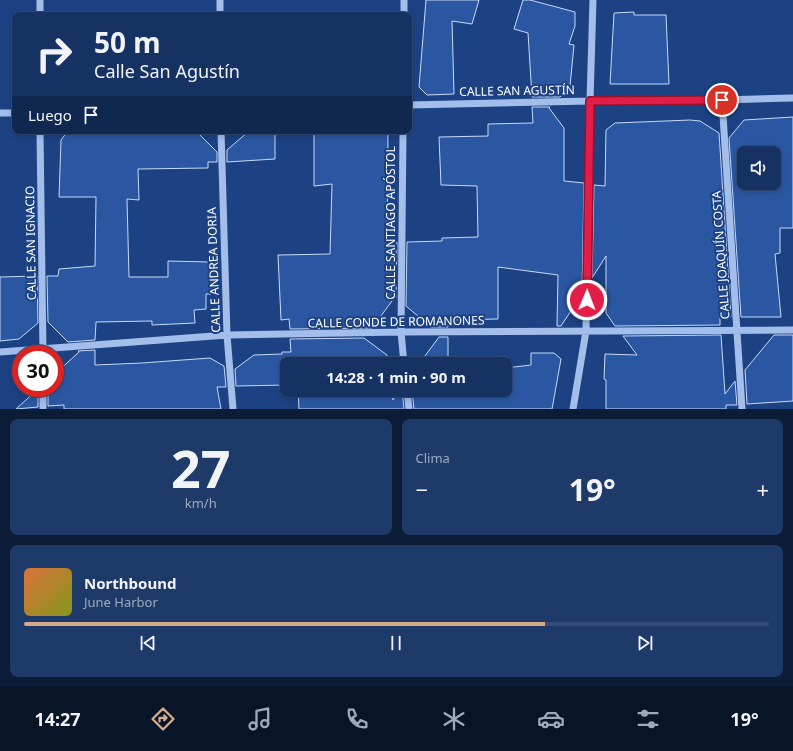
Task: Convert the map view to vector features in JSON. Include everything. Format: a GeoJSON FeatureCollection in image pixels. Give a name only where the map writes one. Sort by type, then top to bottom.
{"type":"FeatureCollection","features":[{"type":"Feature","properties":{"kind":"street"},"geometry":{"type":"LineString","coordinates":[[40,0],[40,12]]}},
{"type":"Feature","properties":{"kind":"street"},"geometry":{"type":"LineString","coordinates":[[220,0],[220,12]]}},
{"type":"Feature","properties":{"kind":"street"},"geometry":{"type":"LineString","coordinates":[[404,0],[404,12]]}},
{"type":"Feature","properties":{"kind":"street"},"geometry":{"type":"LineString","coordinates":[[573,409],[586,331],[593,0]]}},
{"type":"Feature","properties":{"kind":"street","name":"CALLE SAN AGUSTÍN"},"geometry":{"type":"LineString","coordinates":[[412,105],[793,98]]}},
{"type":"Feature","properties":{"kind":"street","name":"CALLE JOAQUÍN COSTA"},"geometry":{"type":"LineString","coordinates":[[722,100],[742,409]]}},
{"type":"Feature","properties":{"kind":"street"},"geometry":{"type":"LineString","coordinates":[[0,113],[12,113]]}},
{"type":"Feature","properties":{"kind":"street","name":"CALLE SAN IGNACIO"},"geometry":{"type":"LineString","coordinates":[[40,134],[43,345]]}},
{"type":"Feature","properties":{"kind":"street","name":"CALLE ANDREA DORIA"},"geometry":{"type":"LineString","coordinates":[[221,134],[227,335],[233,409]]}},
{"type":"Feature","properties":{"kind":"street","name":"CALLE SANTIAGO APÓSTOL"},"geometry":{"type":"LineString","coordinates":[[403,134],[401,332],[403,357]]}},
{"type":"Feature","properties":{"kind":"street","name":"CALLE CONDE DE ROMANONES"},"geometry":{"type":"LineString","coordinates":[[64,349],[227,335],[401,332],[793,330]]}},
{"type":"Feature","properties":{"kind":"street","name":"CALLE CONDE DE ROMANONES"},"geometry":{"type":"LineString","coordinates":[[0,352],[12,352]]}},
{"type":"Feature","properties":{"kind":"street"},"geometry":{"type":"LineString","coordinates":[[43,397],[43,409]]}},
{"type":"Feature","properties":{"kind":"street"},"geometry":{"type":"LineString","coordinates":[[407,397],[408,409]]}},
{"type":"Feature","properties":{"kind":"building"},"geometry":{"type":"Polygon","coordinates":[[[426,0],[479,0],[472,24],[452,21],[454,94],[427,95],[419,87],[426,0]]]}},
{"type":"Feature","properties":{"kind":"building"},"geometry":{"type":"Polygon","coordinates":[[[523,0],[530,0],[575,12],[575,26],[569,44],[574,45],[570,86],[560,97],[532,97],[528,33],[514,29],[523,0]]]}},
{"type":"Feature","properties":{"kind":"building"},"geometry":{"type":"Polygon","coordinates":[[[634,12],[634,15],[666,15],[669,84],[610,84],[614,13],[634,12]]]}},
{"type":"Feature","properties":{"kind":"building"},"geometry":{"type":"Polygon","coordinates":[[[532,107],[550,107],[549,108],[564,128],[564,181],[584,183],[582,294],[561,326],[557,326],[558,275],[498,267],[498,319],[448,320],[448,327],[431,327],[406,306],[407,242],[442,241],[442,238],[478,237],[477,186],[441,185],[439,137],[488,136],[488,124],[533,123],[532,107]]]}},
{"type":"Feature","properties":{"kind":"building"},"geometry":{"type":"Polygon","coordinates":[[[793,117],[793,228],[780,228],[780,253],[775,254],[781,317],[741,317],[729,138],[744,120],[793,117]]]}},
{"type":"Feature","properties":{"kind":"building"},"geometry":{"type":"Polygon","coordinates":[[[690,120],[700,121],[719,133],[731,317],[720,317],[720,325],[615,326],[606,313],[606,256],[592,278],[594,185],[605,186],[606,130],[615,123],[690,120]]]}},
{"type":"Feature","properties":{"kind":"building"},"geometry":{"type":"Polygon","coordinates":[[[66,134],[199,134],[217,152],[217,162],[208,162],[208,168],[138,169],[139,200],[127,199],[129,277],[168,277],[168,261],[211,262],[211,294],[206,294],[206,309],[194,310],[195,323],[152,325],[152,321],[96,322],[95,340],[68,342],[48,322],[47,276],[58,276],[59,269],[95,266],[96,197],[59,197],[61,140],[66,134]]]}},
{"type":"Feature","properties":{"kind":"building"},"geometry":{"type":"Polygon","coordinates":[[[246,134],[275,134],[275,159],[227,162],[227,150],[246,134]]]}},
{"type":"Feature","properties":{"kind":"building"},"geometry":{"type":"Polygon","coordinates":[[[314,134],[388,134],[387,243],[397,242],[396,298],[395,297],[372,328],[290,329],[289,319],[281,320],[278,255],[330,254],[332,184],[314,186],[314,134]]]}},
{"type":"Feature","properties":{"kind":"building"},"geometry":{"type":"Polygon","coordinates":[[[37,276],[38,323],[19,339],[0,341],[0,277],[37,276]]]}},
{"type":"Feature","properties":{"kind":"building"},"geometry":{"type":"Polygon","coordinates":[[[721,335],[725,394],[735,381],[737,405],[726,405],[726,409],[606,409],[606,380],[604,379],[605,354],[637,355],[623,336],[721,335]]]}},
{"type":"Feature","properties":{"kind":"building"},"geometry":{"type":"Polygon","coordinates":[[[774,335],[793,335],[793,401],[747,404],[745,370],[774,335]]]}},
{"type":"Feature","properties":{"kind":"building"},"geometry":{"type":"Polygon","coordinates":[[[439,337],[448,337],[448,357],[424,357],[439,337]]]}},
{"type":"Feature","properties":{"kind":"building"},"geometry":{"type":"Polygon","coordinates":[[[364,338],[387,355],[387,357],[280,357],[280,385],[236,386],[235,369],[254,355],[282,354],[282,352],[291,352],[290,339],[364,338]]]}},
{"type":"Feature","properties":{"kind":"building"},"geometry":{"type":"Polygon","coordinates":[[[95,350],[95,365],[210,358],[224,366],[226,387],[217,387],[221,409],[64,409],[64,405],[48,406],[48,397],[64,397],[64,366],[79,352],[78,351],[95,350]]]}},
{"type":"Feature","properties":{"kind":"building"},"geometry":{"type":"Polygon","coordinates":[[[531,353],[554,353],[561,359],[552,409],[414,409],[413,397],[512,397],[512,367],[531,365],[531,353]]]}},
{"type":"Feature","properties":{"kind":"building"},"geometry":{"type":"Polygon","coordinates":[[[29,397],[38,397],[38,407],[16,409],[29,397]]]}},
{"type":"Feature","properties":{"kind":"building"},"geometry":{"type":"Polygon","coordinates":[[[298,397],[392,397],[393,400],[395,397],[403,397],[404,409],[299,409],[298,397]]]}},
{"type":"Feature","properties":{"kind":"route"},"geometry":{"type":"LineString","coordinates":[[587,300],[590,101],[722,100]]}}]}
